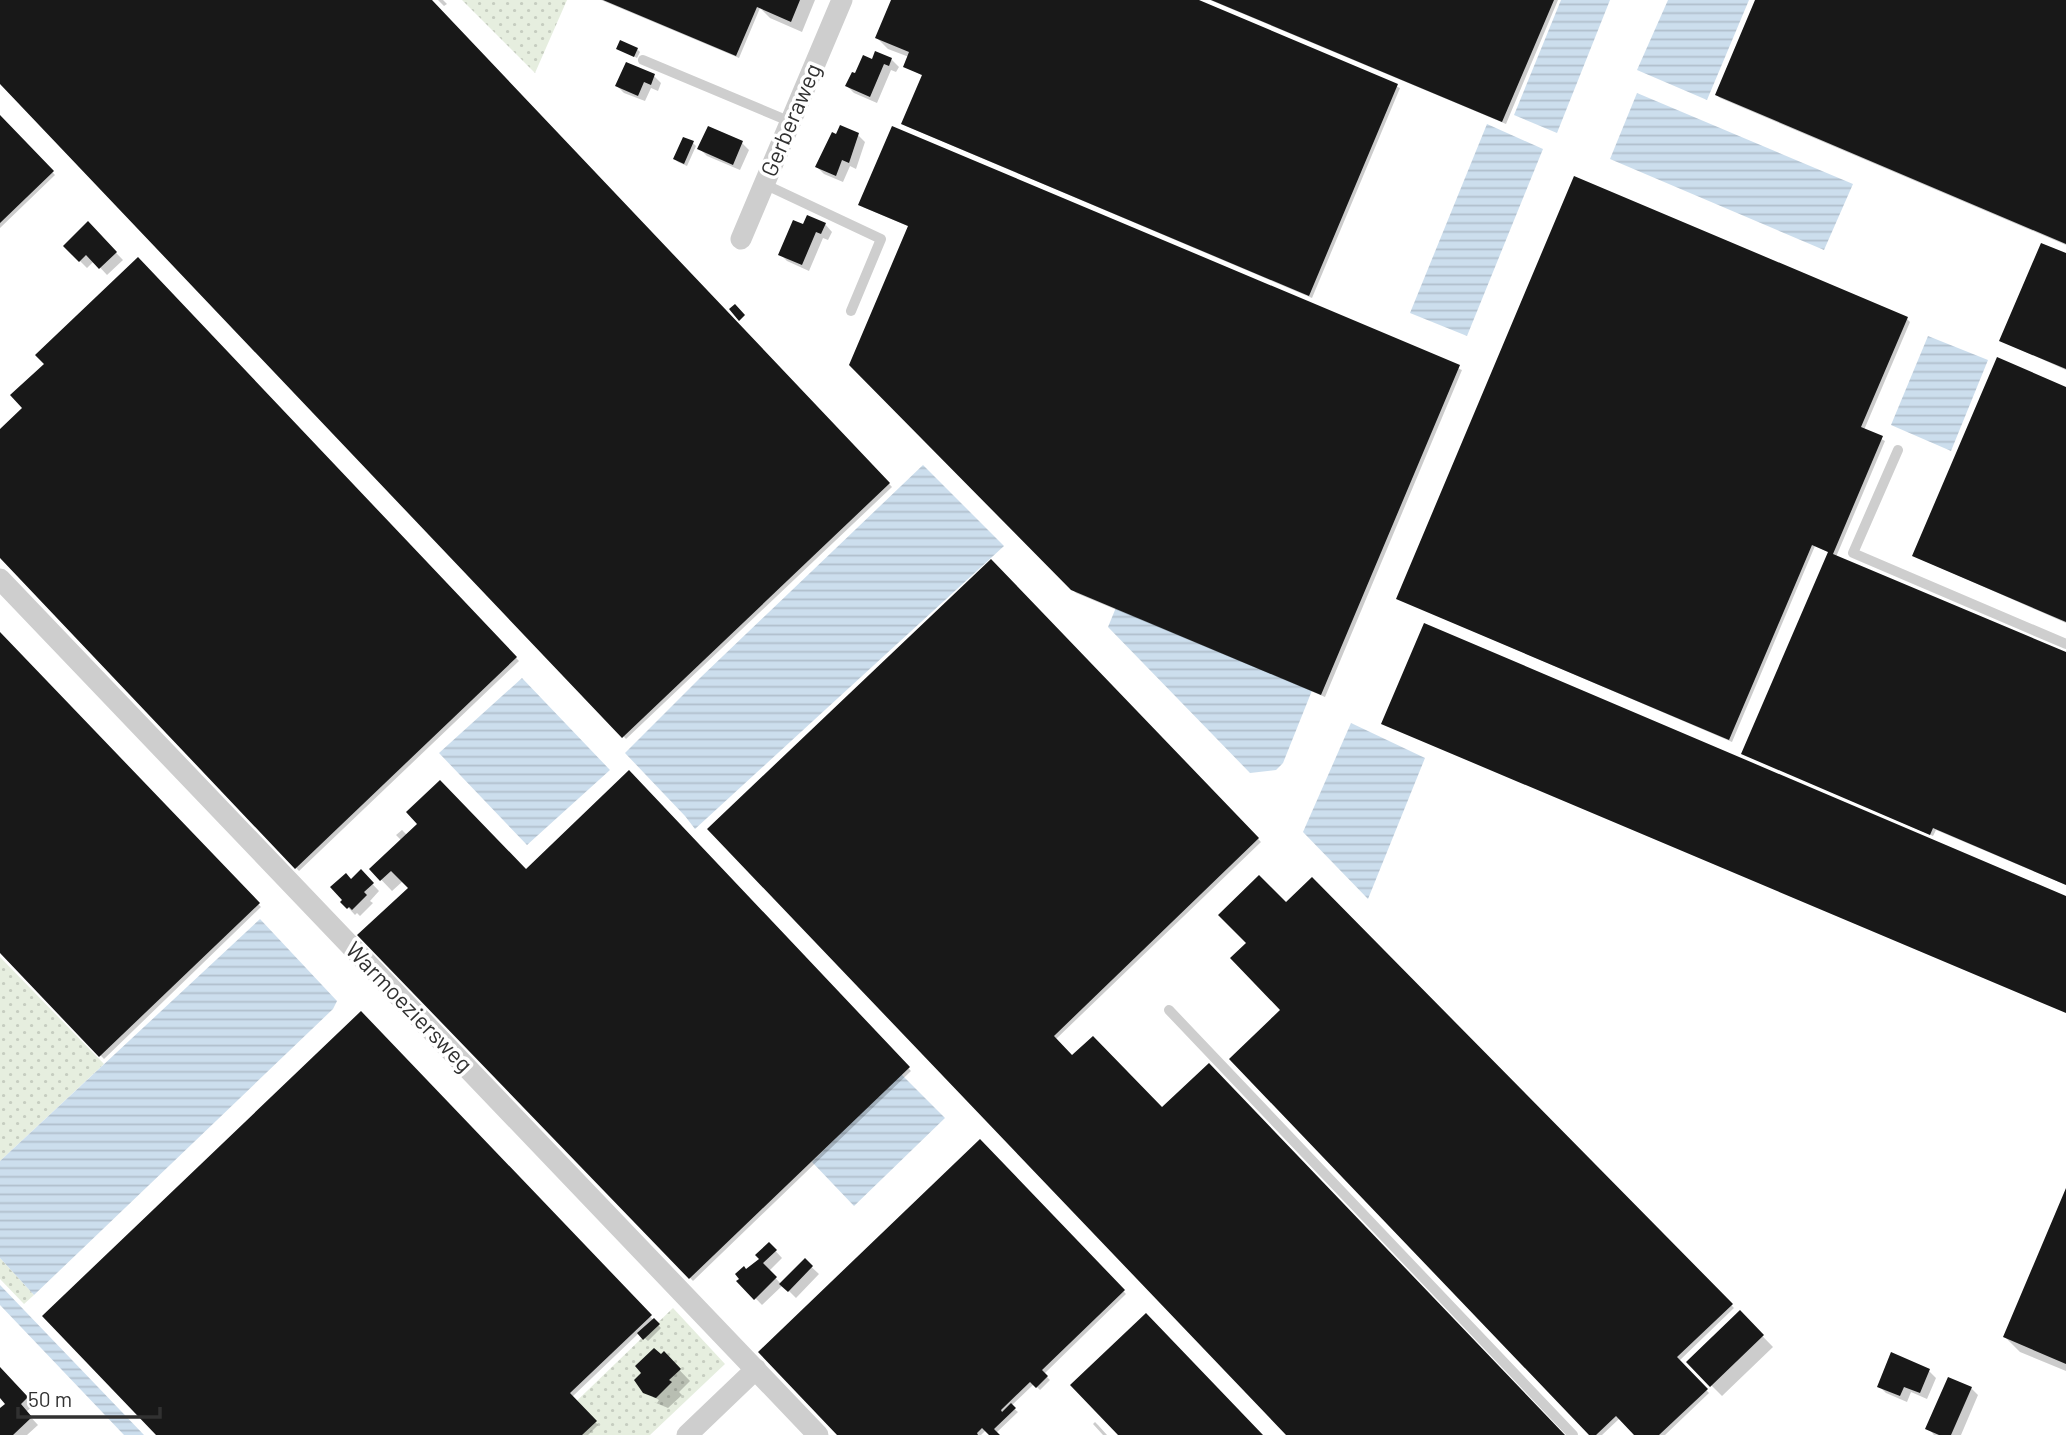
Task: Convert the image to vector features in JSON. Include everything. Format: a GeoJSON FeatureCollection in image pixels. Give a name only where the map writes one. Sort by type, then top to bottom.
{"type":"FeatureCollection","features":[{"type":"Feature","properties":{"kind":"street","name":"Gerberaweg"},"geometry":{"type":"LineString","coordinates":[[741,239],[842,0]]}},
{"type":"Feature","properties":{"kind":"street","name":"Warmoeziersweg"},"geometry":{"type":"LineString","coordinates":[[0,579],[818,1435]]}},
{"type":"Feature","properties":{"kind":"street"},"geometry":{"type":"LineString","coordinates":[[687,1435],[756,1369]]}},
{"type":"Feature","properties":{"kind":"lane"},"geometry":{"type":"LineString","coordinates":[[643,60],[791,122]]}},
{"type":"Feature","properties":{"kind":"lane"},"geometry":{"type":"LineString","coordinates":[[764,184],[881,239],[850,311]]}},
{"type":"Feature","properties":{"kind":"lane"},"geometry":{"type":"LineString","coordinates":[[1898,450],[1853,553],[2066,644]]}},
{"type":"Feature","properties":{"kind":"lane"},"geometry":{"type":"LineString","coordinates":[[1169,1010],[1573,1435]]}},
{"type":"Feature","properties":{"kind":"green space"},"geometry":{"type":"Polygon","coordinates":[[[462,0],[567,0],[535,73],[462,0]]]}},
{"type":"Feature","properties":{"kind":"green space"},"geometry":{"type":"Polygon","coordinates":[[[0,957],[104,1064],[0,1161],[0,957]]]}},
{"type":"Feature","properties":{"kind":"green space"},"geometry":{"type":"Polygon","coordinates":[[[0,1258],[34,1295],[24,1304],[0,1279],[0,1258]]]}},
{"type":"Feature","properties":{"kind":"green space"},"geometry":{"type":"Polygon","coordinates":[[[673,1308],[725,1364],[650,1435],[574,1435],[559,1418],[673,1308]]]}},
{"type":"Feature","properties":{"kind":"water"},"geometry":{"type":"Polygon","coordinates":[[[1561,0],[1610,0],[1557,133],[1514,115],[1561,0]]]}},
{"type":"Feature","properties":{"kind":"water"},"geometry":{"type":"Polygon","coordinates":[[[1668,0],[1749,0],[1707,100],[1637,70],[1668,0]]]}},
{"type":"Feature","properties":{"kind":"water"},"geometry":{"type":"Polygon","coordinates":[[[1637,93],[1853,184],[1824,250],[1610,159],[1637,93]]]}},
{"type":"Feature","properties":{"kind":"water"},"geometry":{"type":"Polygon","coordinates":[[[1487,124],[1543,149],[1467,336],[1410,313],[1487,124]]]}},
{"type":"Feature","properties":{"kind":"water"},"geometry":{"type":"Polygon","coordinates":[[[1928,336],[1988,360],[1951,451],[1891,425],[1928,336]]]}},
{"type":"Feature","properties":{"kind":"water"},"geometry":{"type":"Polygon","coordinates":[[[923,465],[1004,546],[695,829],[625,753],[923,465]]]}},
{"type":"Feature","properties":{"kind":"water"},"geometry":{"type":"Polygon","coordinates":[[[1142,544],[1337,628],[1283,763],[1276,770],[1250,773],[1108,627],[1142,544]]]}},
{"type":"Feature","properties":{"kind":"water"},"geometry":{"type":"Polygon","coordinates":[[[522,678],[610,770],[527,845],[439,753],[522,678]]]}},
{"type":"Feature","properties":{"kind":"water"},"geometry":{"type":"Polygon","coordinates":[[[1351,723],[1425,758],[1368,899],[1303,832],[1351,723]]]}},
{"type":"Feature","properties":{"kind":"water"},"geometry":{"type":"Polygon","coordinates":[[[260,919],[337,1001],[333,1009],[34,1295],[0,1258],[0,1161],[260,919]]]}},
{"type":"Feature","properties":{"kind":"water"},"geometry":{"type":"Polygon","coordinates":[[[900,1073],[945,1118],[854,1206],[812,1162],[900,1073]]]}},
{"type":"Feature","properties":{"kind":"water"},"geometry":{"type":"Polygon","coordinates":[[[0,1285],[144,1435],[124,1435],[0,1305],[0,1285]]]}},
{"type":"Feature","properties":{"kind":"building"},"geometry":{"type":"Polygon","coordinates":[[[0,0],[432,0],[890,483],[622,738],[0,84],[0,0]]]}},
{"type":"Feature","properties":{"kind":"building"},"geometry":{"type":"Polygon","coordinates":[[[603,0],[800,0],[791,22],[757,7],[736,56],[603,0]]]}},
{"type":"Feature","properties":{"kind":"building"},"geometry":{"type":"Polygon","coordinates":[[[891,0],[1199,0],[1398,84],[1309,296],[901,124],[922,75],[903,67],[909,52],[875,38],[891,0]]]}},
{"type":"Feature","properties":{"kind":"building"},"geometry":{"type":"Polygon","coordinates":[[[1211,0],[1554,0],[1502,122],[1211,0]]]}},
{"type":"Feature","properties":{"kind":"building"},"geometry":{"type":"Polygon","coordinates":[[[1755,0],[2066,0],[2066,244],[1715,95],[1755,0]]]}},
{"type":"Feature","properties":{"kind":"building"},"geometry":{"type":"Polygon","coordinates":[[[620,40],[638,48],[634,57],[616,49],[620,40]]]}},
{"type":"Feature","properties":{"kind":"building"},"geometry":{"type":"Polygon","coordinates":[[[875,51],[892,58],[889,66],[884,64],[870,97],[845,86],[852,72],[855,73],[863,55],[872,59],[875,51]]]}},
{"type":"Feature","properties":{"kind":"building"},"geometry":{"type":"Polygon","coordinates":[[[626,62],[655,74],[651,85],[644,82],[638,96],[615,86],[626,62]]]}},
{"type":"Feature","properties":{"kind":"building"},"geometry":{"type":"Polygon","coordinates":[[[0,115],[54,171],[0,223],[0,115]]]}},
{"type":"Feature","properties":{"kind":"building"},"geometry":{"type":"Polygon","coordinates":[[[840,125],[859,133],[849,163],[842,160],[836,176],[815,167],[832,132],[836,134],[840,125]]]}},
{"type":"Feature","properties":{"kind":"building"},"geometry":{"type":"Polygon","coordinates":[[[708,126],[743,141],[733,165],[697,149],[708,126]]]}},
{"type":"Feature","properties":{"kind":"building"},"geometry":{"type":"Polygon","coordinates":[[[892,126],[1460,365],[1321,695],[1071,590],[849,365],[908,226],[858,205],[892,126]]]}},
{"type":"Feature","properties":{"kind":"building"},"geometry":{"type":"Polygon","coordinates":[[[683,137],[694,141],[684,164],[673,159],[683,137]]]}},
{"type":"Feature","properties":{"kind":"building"},"geometry":{"type":"Polygon","coordinates":[[[1574,176],[1908,317],[1861,427],[1883,436],[1833,554],[2066,652],[2066,885],[1933,828],[1930,835],[1741,754],[1828,552],[1812,545],[1729,740],[1396,599],[1574,176]]]}},
{"type":"Feature","properties":{"kind":"building"},"geometry":{"type":"Polygon","coordinates":[[[807,215],[826,223],[821,234],[816,232],[802,265],[778,255],[793,220],[803,224],[807,215]]]}},
{"type":"Feature","properties":{"kind":"building"},"geometry":{"type":"Polygon","coordinates":[[[88,221],[117,252],[99,269],[86,255],[79,262],[63,246],[88,221]]]}},
{"type":"Feature","properties":{"kind":"building"},"geometry":{"type":"Polygon","coordinates":[[[2041,243],[2066,253],[2066,369],[1999,341],[2041,243]]]}},
{"type":"Feature","properties":{"kind":"building"},"geometry":{"type":"Polygon","coordinates":[[[138,257],[517,657],[295,869],[0,558],[0,429],[22,408],[10,395],[44,364],[35,355],[138,257]]]}},
{"type":"Feature","properties":{"kind":"building"},"geometry":{"type":"Polygon","coordinates":[[[735,304],[745,315],[739,321],[729,309],[735,304]]]}},
{"type":"Feature","properties":{"kind":"building"},"geometry":{"type":"Polygon","coordinates":[[[1997,357],[2066,387],[2066,622],[1912,556],[1997,357]]]}},
{"type":"Feature","properties":{"kind":"building"},"geometry":{"type":"Polygon","coordinates":[[[991,559],[1259,838],[1054,1036],[1072,1055],[1093,1036],[1162,1107],[1209,1063],[1565,1435],[1286,1435],[707,829],[991,559]]]}},
{"type":"Feature","properties":{"kind":"building"},"geometry":{"type":"Polygon","coordinates":[[[1424,623],[2066,896],[2066,1013],[1381,724],[1424,623]]]}},
{"type":"Feature","properties":{"kind":"building"},"geometry":{"type":"Polygon","coordinates":[[[0,632],[260,903],[99,1057],[0,953],[0,632]]]}},
{"type":"Feature","properties":{"kind":"building"},"geometry":{"type":"Polygon","coordinates":[[[629,770],[910,1067],[689,1279],[357,935],[408,888],[391,871],[380,881],[369,869],[417,824],[406,812],[440,780],[526,869],[629,770]]]}},
{"type":"Feature","properties":{"kind":"building"},"geometry":{"type":"Polygon","coordinates":[[[361,869],[374,883],[364,892],[367,895],[352,910],[349,907],[347,909],[330,887],[346,873],[351,879],[361,869]]]}},
{"type":"Feature","properties":{"kind":"building"},"geometry":{"type":"Polygon","coordinates":[[[1259,875],[1286,902],[1312,877],[1733,1304],[1677,1357],[1708,1389],[1659,1435],[1634,1435],[1616,1416],[1596,1435],[1589,1435],[1229,1059],[1280,1010],[1230,958],[1246,943],[1218,915],[1259,875]]]}},
{"type":"Feature","properties":{"kind":"building"},"geometry":{"type":"Polygon","coordinates":[[[361,1011],[652,1315],[570,1393],[597,1421],[582,1435],[156,1435],[42,1316],[361,1011]]]}},
{"type":"Feature","properties":{"kind":"building"},"geometry":{"type":"Polygon","coordinates":[[[980,1139],[1125,1290],[1042,1370],[1048,1376],[1036,1388],[1030,1382],[1001,1410],[1002,1412],[1011,1403],[1016,1408],[994,1429],[1000,1435],[989,1435],[982,1428],[978,1435],[837,1435],[758,1352],[980,1139]]]}},
{"type":"Feature","properties":{"kind":"building"},"geometry":{"type":"Polygon","coordinates":[[[2066,1188],[2066,1364],[2003,1337],[2066,1188]]]}},
{"type":"Feature","properties":{"kind":"building"},"geometry":{"type":"Polygon","coordinates":[[[769,1242],[777,1250],[763,1263],[777,1277],[754,1300],[736,1281],[739,1279],[735,1274],[759,1259],[755,1255],[769,1242]]]}},
{"type":"Feature","properties":{"kind":"building"},"geometry":{"type":"Polygon","coordinates":[[[805,1258],[813,1266],[788,1292],[779,1284],[805,1258]]]}},
{"type":"Feature","properties":{"kind":"building"},"geometry":{"type":"Polygon","coordinates":[[[1740,1310],[1764,1335],[1710,1387],[1686,1362],[1740,1310]]]}},
{"type":"Feature","properties":{"kind":"building"},"geometry":{"type":"Polygon","coordinates":[[[1146,1313],[1263,1435],[1118,1435],[1070,1385],[1146,1313]]]}},
{"type":"Feature","properties":{"kind":"building"},"geometry":{"type":"Polygon","coordinates":[[[654,1318],[660,1324],[643,1340],[637,1333],[654,1318]]]}},
{"type":"Feature","properties":{"kind":"building"},"geometry":{"type":"Polygon","coordinates":[[[654,1348],[661,1354],[664,1351],[681,1369],[656,1398],[643,1393],[634,1380],[641,1373],[635,1366],[654,1348]]]}},
{"type":"Feature","properties":{"kind":"building"},"geometry":{"type":"Polygon","coordinates":[[[1891,1352],[1930,1369],[1920,1393],[1904,1387],[1900,1396],[1877,1387],[1891,1352]]]}},
{"type":"Feature","properties":{"kind":"building"},"geometry":{"type":"Polygon","coordinates":[[[0,1367],[28,1397],[21,1404],[32,1417],[13,1435],[0,1435],[0,1408],[5,1404],[0,1398],[0,1367]]]}},
{"type":"Feature","properties":{"kind":"building"},"geometry":{"type":"Polygon","coordinates":[[[1948,1377],[1972,1387],[1951,1435],[1939,1435],[1925,1429],[1948,1377]]]}}]}
